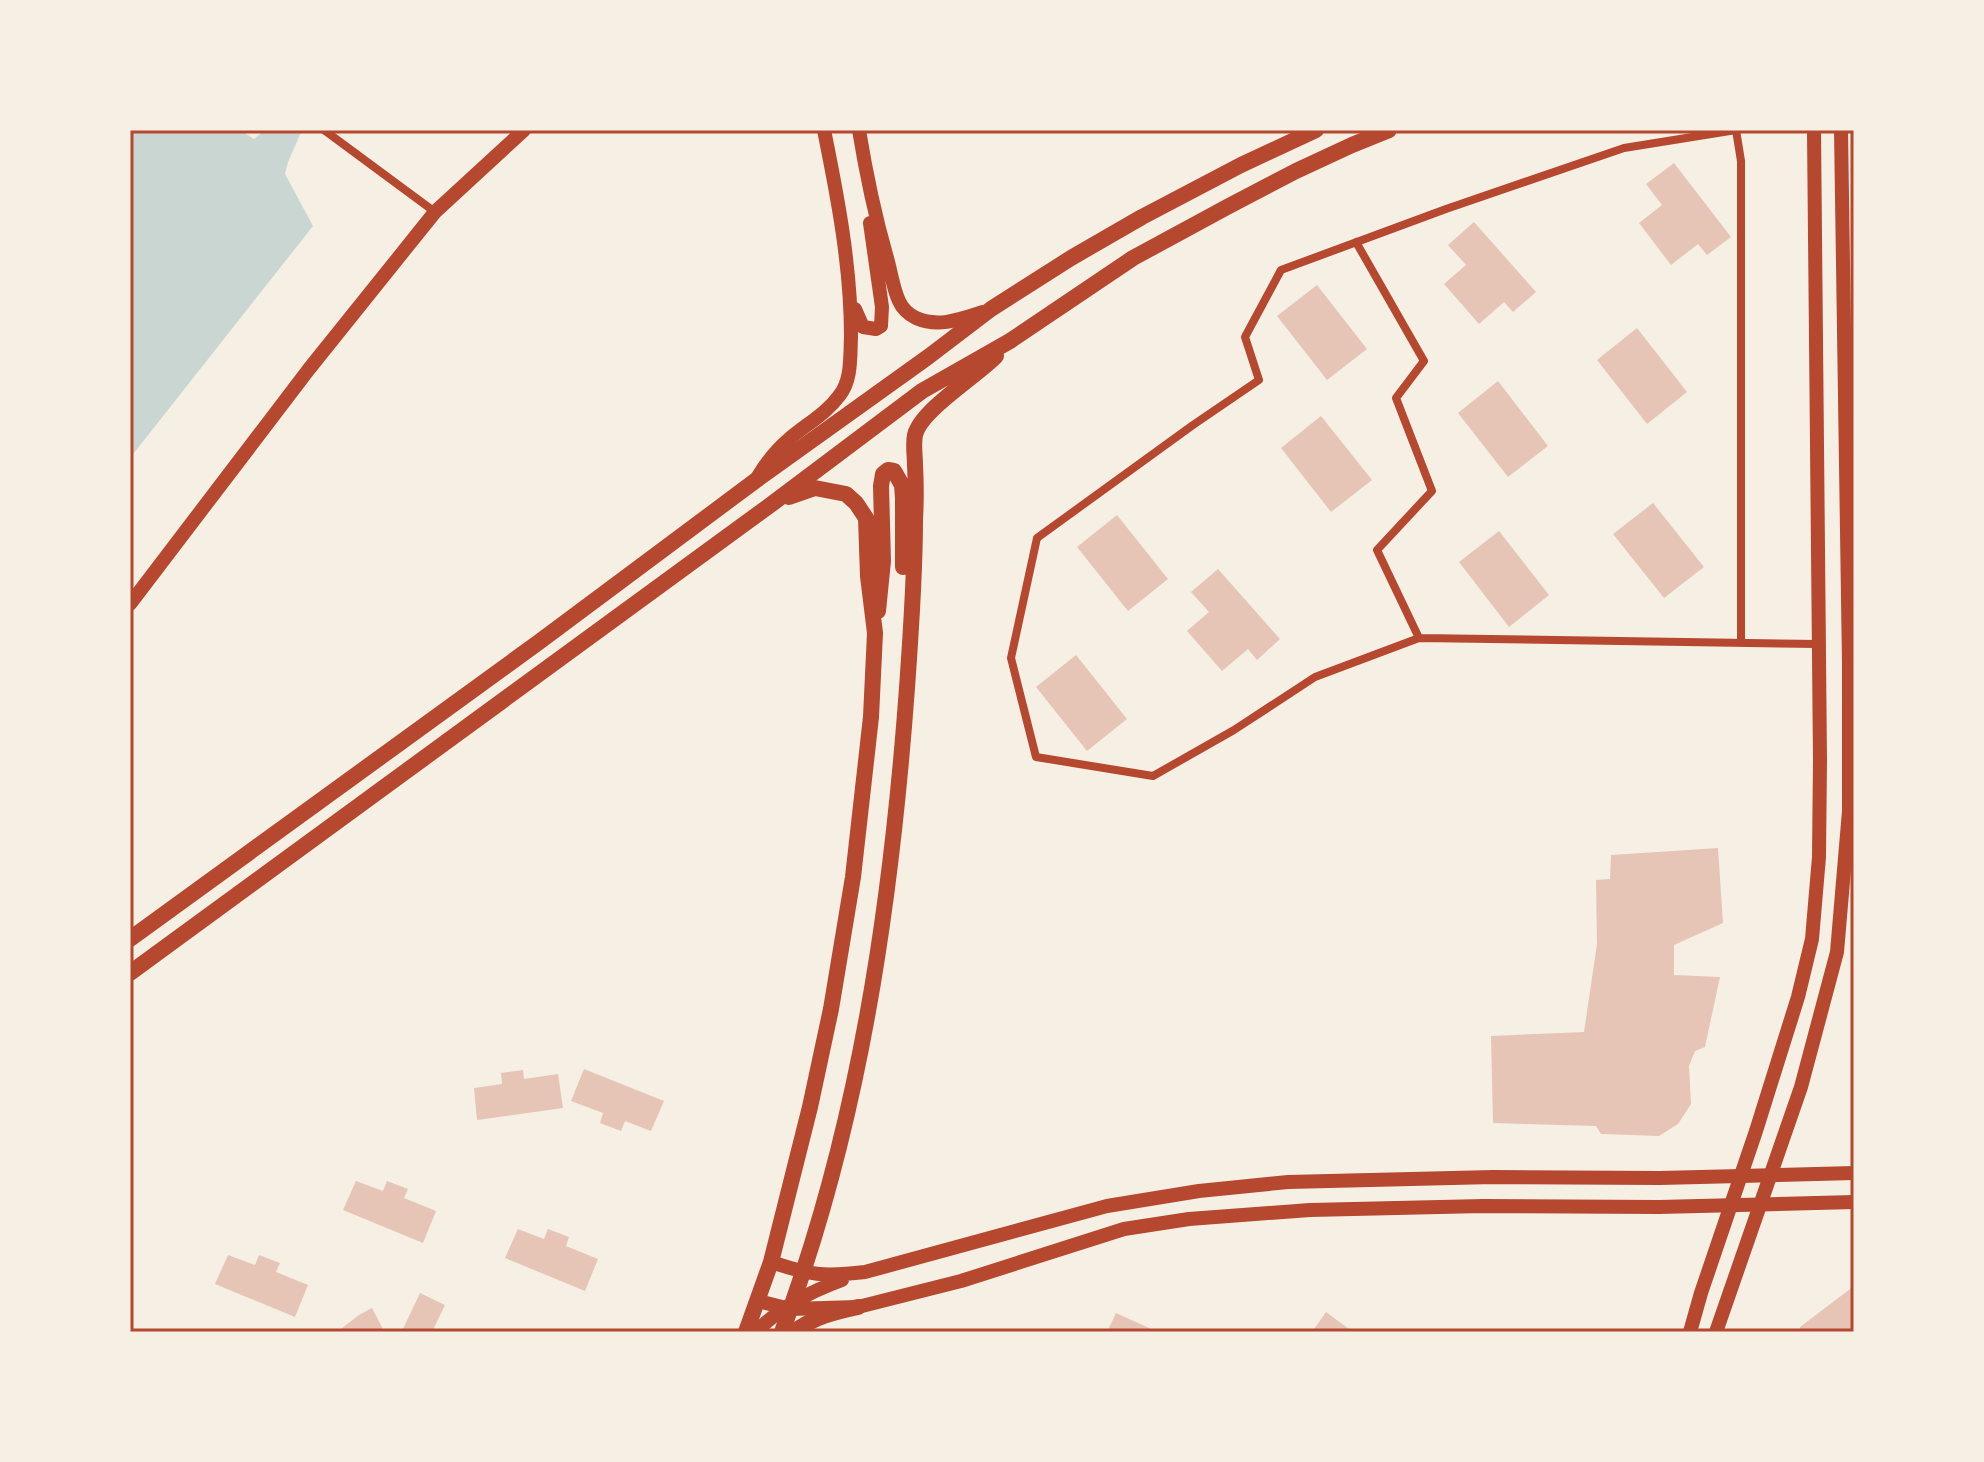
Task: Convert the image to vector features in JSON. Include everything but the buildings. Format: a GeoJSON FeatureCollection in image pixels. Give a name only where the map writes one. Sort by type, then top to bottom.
{"type":"FeatureCollection","features":[{"type":"Feature","properties":{"kind":"main road"},"geometry":{"type":"LineString","coordinates":[[130,939],[991,309],[1142,217],[1316,130]]}},
{"type":"Feature","properties":{"kind":"main road"},"geometry":{"type":"LineString","coordinates":[[130,973],[922,391],[1010,341],[1146,251],[1296,171],[1389,130]]}},
{"type":"Feature","properties":{"kind":"main road"},"geometry":{"type":"LineString","coordinates":[[782,1332],[803,1273],[839,1146],[857,1070],[885,913],[900,787],[912,628],[915,433],[929,414],[993,360],[1010,341]]}},
{"type":"Feature","properties":{"kind":"main road"},"geometry":{"type":"LineString","coordinates":[[746,1332],[771,1262],[810,1107],[843,944],[871,717],[875,633],[883,561],[881,486],[883,474],[888,470],[894,471],[902,485],[904,578],[912,628]]}},
{"type":"Feature","properties":{"kind":"main road"},"geometry":{"type":"LineString","coordinates":[[773,503],[815,488],[846,494],[856,503],[866,518],[868,576],[875,633]]}},
{"type":"Feature","properties":{"kind":"main road"},"geometry":{"type":"LineString","coordinates":[[794,1332],[804,1323],[819,1317],[858,1307]]}},
{"type":"Feature","properties":{"kind":"street"},"geometry":{"type":"LineString","coordinates":[[324,130],[435,212]]}},
{"type":"Feature","properties":{"kind":"street"},"geometry":{"type":"LineString","coordinates":[[130,604],[309,369],[435,212],[524,130]]}},
{"type":"Feature","properties":{"kind":"street"},"geometry":{"type":"LineString","coordinates":[[755,481],[785,441],[828,409],[842,393],[850,371],[851,297],[824,130]]}},
{"type":"Feature","properties":{"kind":"street"},"geometry":{"type":"LineString","coordinates":[[851,297],[863,327],[876,329],[881,326],[882,307],[859,130]]}},
{"type":"Feature","properties":{"kind":"street"},"geometry":{"type":"LineString","coordinates":[[1741,643],[1741,161],[1736,130],[1624,148],[1281,270],[1245,337],[1259,380],[1037,538],[1011,658],[1036,757],[1153,776],[1234,730],[1315,677],[1419,638],[1741,643],[1819,644]]}},
{"type":"Feature","properties":{"kind":"street"},"geometry":{"type":"LineString","coordinates":[[1690,1332],[1798,997],[1812,939],[1819,857],[1814,130]]}},
{"type":"Feature","properties":{"kind":"street"},"geometry":{"type":"LineString","coordinates":[[1716,1332],[1801,1087],[1837,952],[1849,811],[1851,625],[1841,130]]}},
{"type":"Feature","properties":{"kind":"street"},"geometry":{"type":"LineString","coordinates":[[865,169],[895,289],[907,312],[938,323],[953,322],[991,309]]}},
{"type":"Feature","properties":{"kind":"street"},"geometry":{"type":"LineString","coordinates":[[1356,242],[1424,361],[1396,398],[1432,491],[1377,550],[1419,638]]}},
{"type":"Feature","properties":{"kind":"street"},"geometry":{"type":"LineString","coordinates":[[756,1332],[789,1306],[838,1281],[865,1272],[1107,1206],[1199,1191],[1288,1182],[1854,1173]]}},
{"type":"Feature","properties":{"kind":"street"},"geometry":{"type":"LineString","coordinates":[[758,1301],[789,1306],[858,1307],[961,1281],[1124,1229],[1189,1219],[1326,1210],[1854,1202]]}},
{"type":"Feature","properties":{"kind":"street"},"geometry":{"type":"LineString","coordinates":[[771,1262],[803,1273],[824,1276],[865,1272]]}},
{"type":"Feature","properties":{"kind":"shaded area"},"geometry":{"type":"Polygon","coordinates":[[[130,130],[240,130],[254,139],[265,130],[302,130],[285,174],[313,226],[130,458],[130,130]]]}}]}
